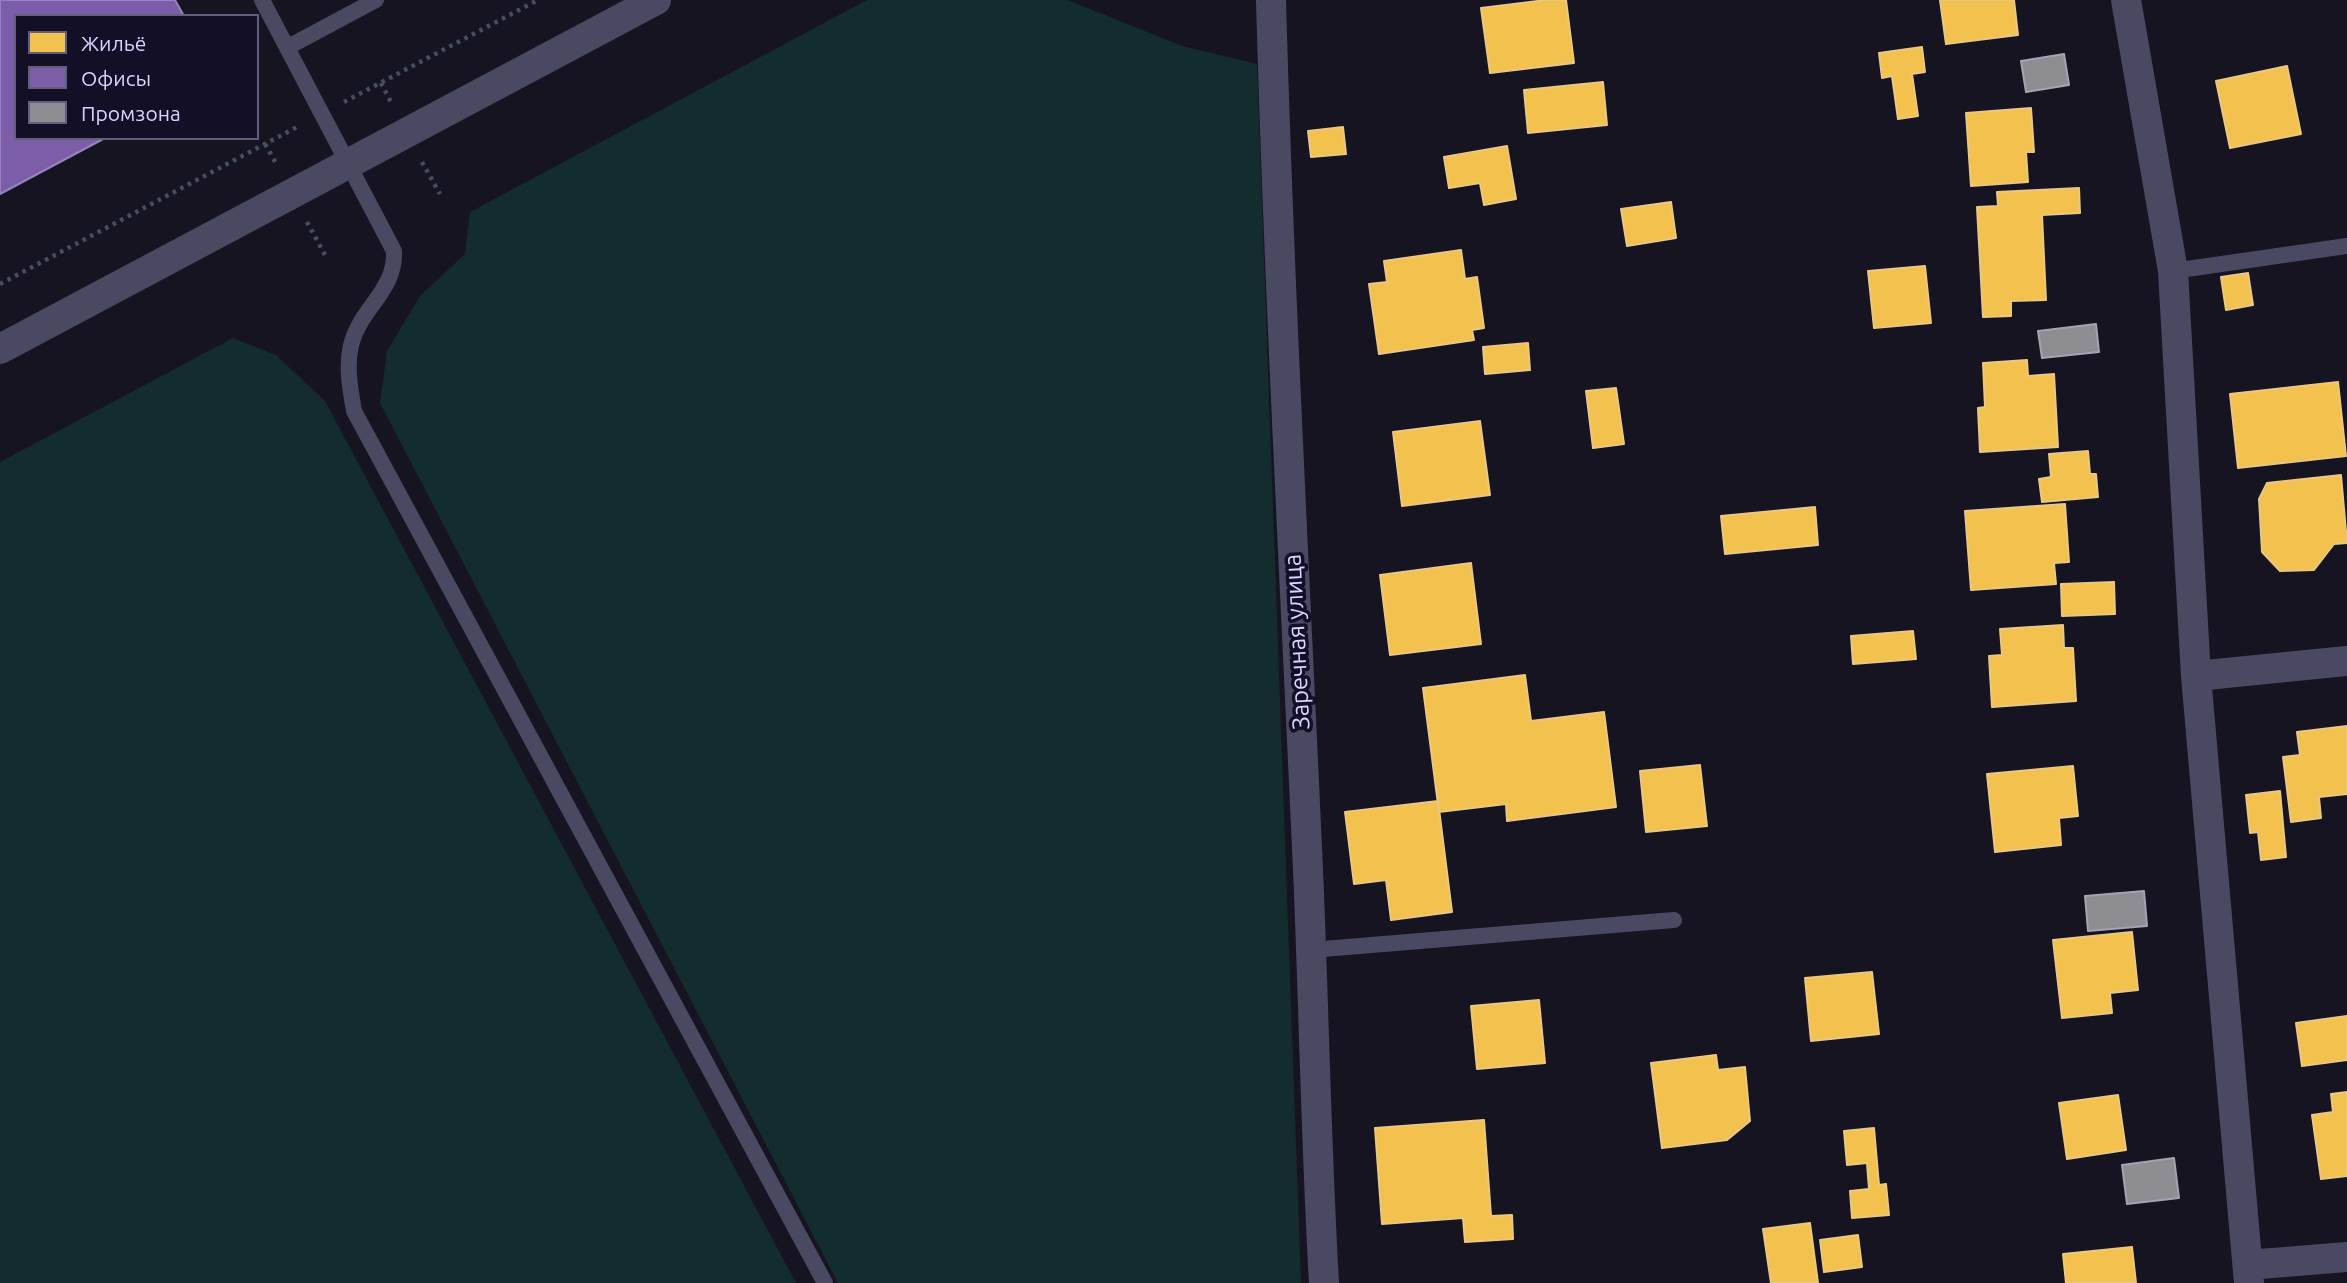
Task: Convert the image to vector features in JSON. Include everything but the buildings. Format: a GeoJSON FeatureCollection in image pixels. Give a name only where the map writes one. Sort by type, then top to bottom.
{"type":"FeatureCollection","features":[{"type":"Feature","properties":{"kind":"street"},"geometry":{"type":"LineString","coordinates":[[0,349],[656,0]]}},
{"type":"Feature","properties":{"kind":"street","name":"Заречная улица"},"geometry":{"type":"LineString","coordinates":[[1271,0],[1276,183],[1311,950],[1314,1116],[1324,1283]]}},
{"type":"Feature","properties":{"kind":"street"},"geometry":{"type":"LineString","coordinates":[[2126,0],[2173,271],[2196,676],[2249,1274],[2347,1257]]}},
{"type":"Feature","properties":{"kind":"street"},"geometry":{"type":"LineString","coordinates":[[2196,676],[2347,661]]}},
{"type":"Feature","properties":{"kind":"lane"},"geometry":{"type":"LineString","coordinates":[[262,0],[394,251],[395,270],[365,314],[352,342],[348,372],[354,411],[825,1283]]}},
{"type":"Feature","properties":{"kind":"lane"},"geometry":{"type":"LineString","coordinates":[[288,47],[376,0]]}},
{"type":"Feature","properties":{"kind":"lane"},"geometry":{"type":"LineString","coordinates":[[2173,271],[2347,246]]}},
{"type":"Feature","properties":{"kind":"lane"},"geometry":{"type":"LineString","coordinates":[[1311,950],[1674,920]]}},
{"type":"Feature","properties":{"kind":"path"},"geometry":{"type":"LineString","coordinates":[[0,284],[538,0]]}},
{"type":"Feature","properties":{"kind":"green space"},"geometry":{"type":"Polygon","coordinates":[[[867,0],[1068,0],[1182,46],[1257,64],[1301,1283],[838,1283],[380,403],[387,351],[420,296],[465,254],[470,212],[867,0]]]}},
{"type":"Feature","properties":{"kind":"green space"},"geometry":{"type":"Polygon","coordinates":[[[233,338],[276,355],[325,401],[796,1283],[0,1283],[0,462],[233,338]]]}}]}
